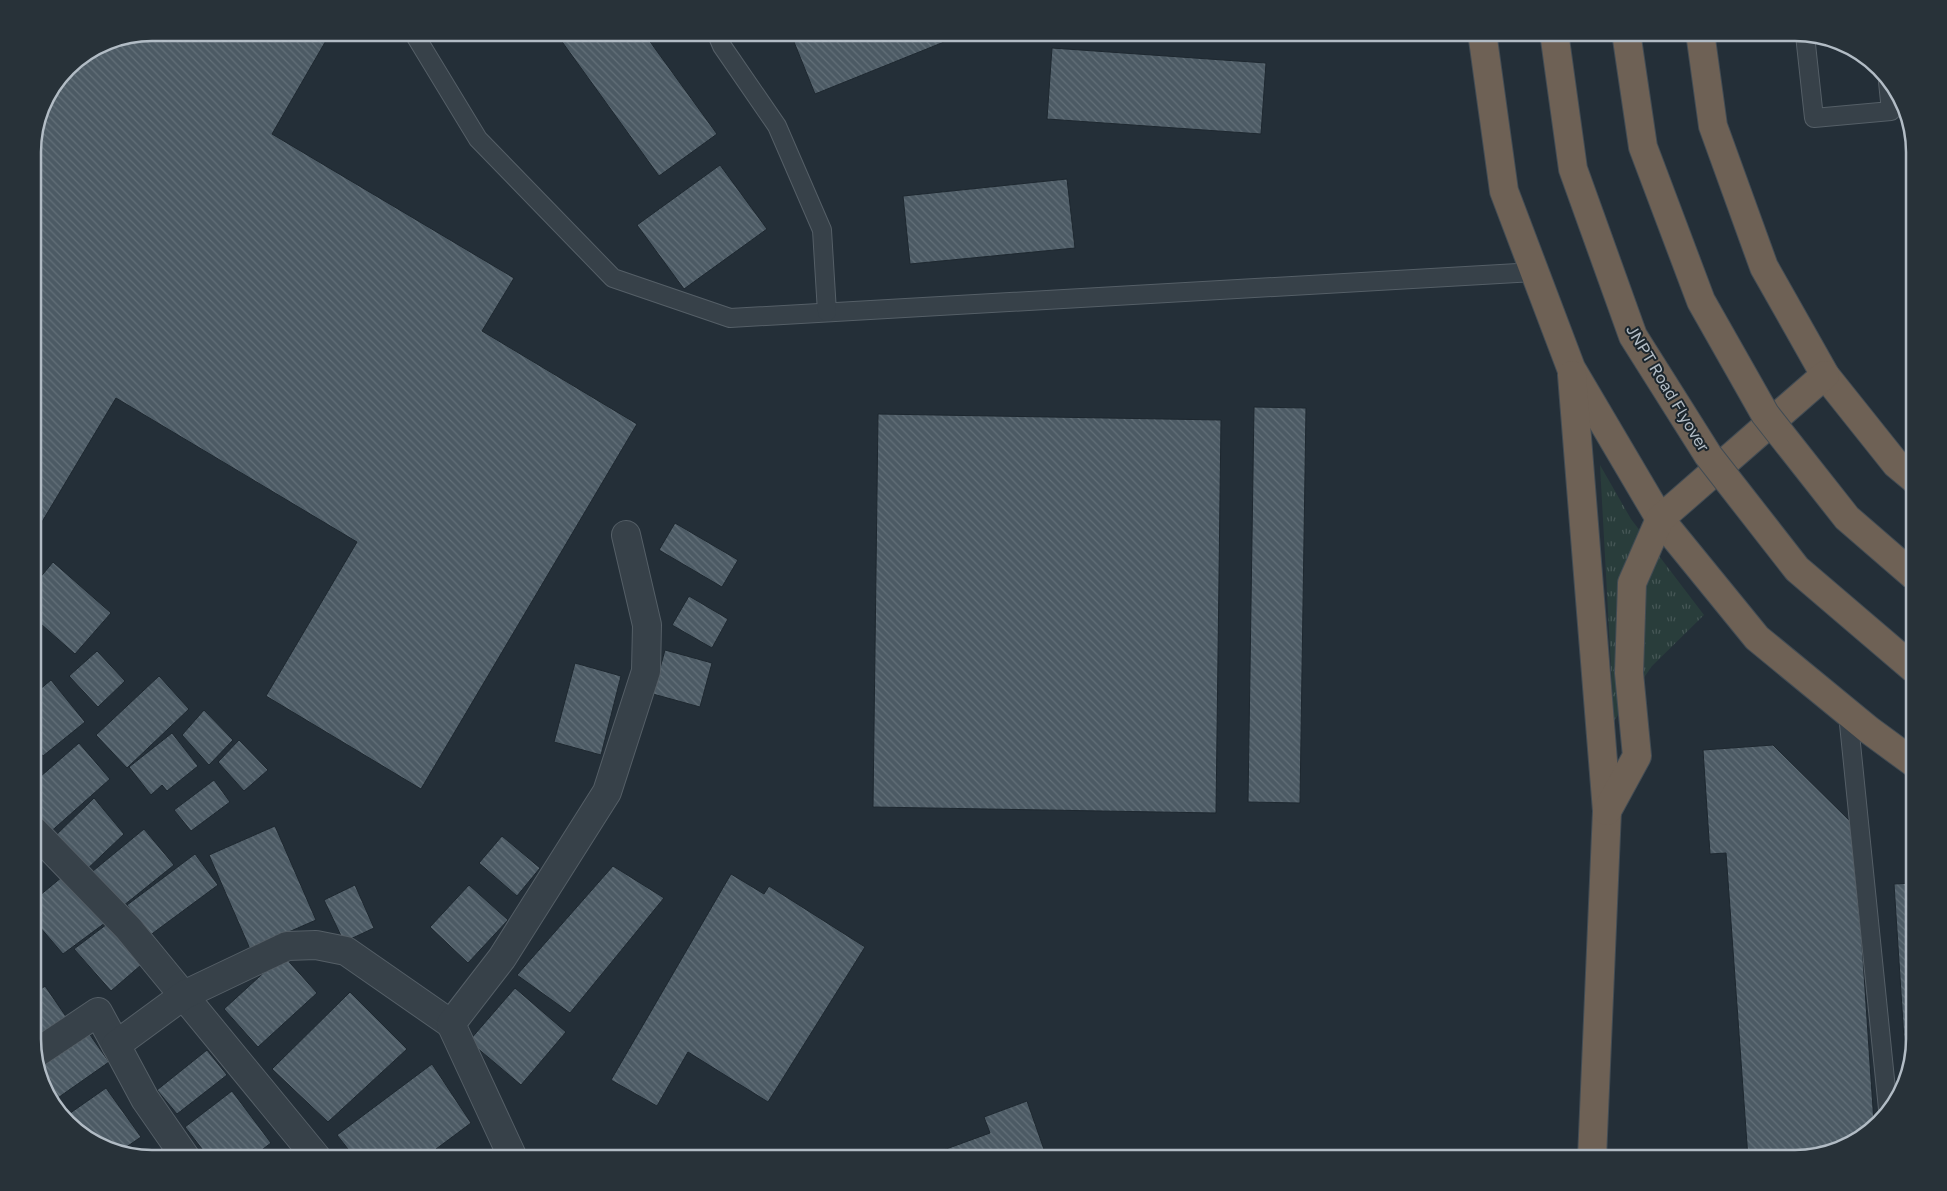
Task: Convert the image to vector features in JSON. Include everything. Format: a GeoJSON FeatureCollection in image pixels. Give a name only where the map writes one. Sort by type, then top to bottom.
{"type":"FeatureCollection","features":[{"type":"Feature","properties":{"kind":"highway"},"geometry":{"type":"LineString","coordinates":[[1483,41],[1504,191],[1572,368],[1660,519],[1757,638],[1848,714],[1906,757]]}},
{"type":"Feature","properties":{"kind":"highway","name":"JNPT Road Flyover"},"geometry":{"type":"LineString","coordinates":[[1555,41],[1573,169],[1634,336],[1708,455],[1796,569],[1906,662]]}},
{"type":"Feature","properties":{"kind":"highway"},"geometry":{"type":"LineString","coordinates":[[1627,41],[1643,147],[1700,301],[1765,414],[1847,518],[1906,569]]}},
{"type":"Feature","properties":{"kind":"highway"},"geometry":{"type":"LineString","coordinates":[[1701,41],[1713,126],[1764,267],[1825,375],[1896,464],[1906,472]]}},
{"type":"Feature","properties":{"kind":"highway"},"geometry":{"type":"LineString","coordinates":[[1572,368],[1608,811],[1592,1150]]}},
{"type":"Feature","properties":{"kind":"highway"},"geometry":{"type":"LineString","coordinates":[[1608,811],[1636,756],[1629,673],[1632,583],[1660,519],[1825,375]]}},
{"type":"Feature","properties":{"kind":"street"},"geometry":{"type":"LineString","coordinates":[[451,1024],[502,958],[607,792],[646,671],[647,625],[626,535]]}},
{"type":"Feature","properties":{"kind":"street"},"geometry":{"type":"LineString","coordinates":[[41,838],[128,928],[310,1150]]}},
{"type":"Feature","properties":{"kind":"street"},"geometry":{"type":"LineString","coordinates":[[116,1045],[184,995],[287,946],[316,945],[346,951],[451,1024],[509,1150]]}},
{"type":"Feature","properties":{"kind":"street"},"geometry":{"type":"LineString","coordinates":[[41,1050],[98,1012],[145,1099],[180,1150]]}},
{"type":"Feature","properties":{"kind":"lane"},"geometry":{"type":"LineString","coordinates":[[418,41],[478,140],[614,278],[730,318],[1535,272]]}},
{"type":"Feature","properties":{"kind":"lane"},"geometry":{"type":"LineString","coordinates":[[720,41],[777,126],[822,230],[827,312]]}},
{"type":"Feature","properties":{"kind":"lane"},"geometry":{"type":"LineString","coordinates":[[1806,42],[1814,118],[1891,110],[1889,95]]}},
{"type":"Feature","properties":{"kind":"lane"},"geometry":{"type":"LineString","coordinates":[[1848,714],[1887,1100]]}},
{"type":"Feature","properties":{"kind":"green space"},"geometry":{"type":"Polygon","coordinates":[[[1600,465],[1631,519],[1704,615],[1652,666],[1614,721],[1600,465]]]}},
{"type":"Feature","properties":{"kind":"building"},"geometry":{"type":"Polygon","coordinates":[[[145,41],[326,41],[272,134],[514,278],[482,331],[637,424],[421,789],[266,696],[357,542],[116,398],[41,524],[41,145],[45,123],[56,97],[69,79],[85,64],[103,53],[130,43],[145,41]]]}},
{"type":"Feature","properties":{"kind":"building"},"geometry":{"type":"Polygon","coordinates":[[[562,41],[650,41],[717,134],[659,176],[562,41]]]}},
{"type":"Feature","properties":{"kind":"building"},"geometry":{"type":"Polygon","coordinates":[[[794,41],[944,41],[944,42],[815,94],[794,41]]]}},
{"type":"Feature","properties":{"kind":"building"},"geometry":{"type":"Polygon","coordinates":[[[1052,48],[1266,63],[1261,134],[1047,119],[1052,48]]]}},
{"type":"Feature","properties":{"kind":"building"},"geometry":{"type":"Polygon","coordinates":[[[720,165],[767,229],[684,289],[637,225],[720,165]]]}},
{"type":"Feature","properties":{"kind":"building"},"geometry":{"type":"Polygon","coordinates":[[[1067,179],[1075,248],[910,264],[903,196],[1067,179]]]}},
{"type":"Feature","properties":{"kind":"building"},"geometry":{"type":"Polygon","coordinates":[[[1254,407],[1306,408],[1300,803],[1248,802],[1254,407]]]}},
{"type":"Feature","properties":{"kind":"building"},"geometry":{"type":"Polygon","coordinates":[[[878,414],[1221,420],[1216,813],[873,807],[878,414]]]}},
{"type":"Feature","properties":{"kind":"building"},"geometry":{"type":"Polygon","coordinates":[[[675,523],[738,560],[722,587],[659,550],[675,523]]]}},
{"type":"Feature","properties":{"kind":"building"},"geometry":{"type":"Polygon","coordinates":[[[53,562],[111,613],[75,654],[41,624],[41,576],[53,562]]]}},
{"type":"Feature","properties":{"kind":"building"},"geometry":{"type":"Polygon","coordinates":[[[689,596],[728,619],[712,648],[672,625],[689,596]]]}},
{"type":"Feature","properties":{"kind":"building"},"geometry":{"type":"Polygon","coordinates":[[[665,650],[712,663],[700,707],[653,694],[665,650]]]}},
{"type":"Feature","properties":{"kind":"building"},"geometry":{"type":"Polygon","coordinates":[[[97,651],[125,681],[98,707],[69,676],[97,651]]]}},
{"type":"Feature","properties":{"kind":"building"},"geometry":{"type":"Polygon","coordinates":[[[575,663],[621,676],[601,755],[554,742],[575,663]]]}},
{"type":"Feature","properties":{"kind":"building"},"geometry":{"type":"Polygon","coordinates":[[[159,676],[189,709],[127,768],[96,735],[159,676]]]}},
{"type":"Feature","properties":{"kind":"building"},"geometry":{"type":"Polygon","coordinates":[[[51,680],[85,722],[43,756],[41,753],[41,688],[51,680]]]}},
{"type":"Feature","properties":{"kind":"building"},"geometry":{"type":"Polygon","coordinates":[[[204,710],[233,740],[209,765],[182,735],[204,710]]]}},
{"type":"Feature","properties":{"kind":"building"},"geometry":{"type":"Polygon","coordinates":[[[172,733],[198,766],[167,791],[162,785],[151,795],[129,767],[172,733]]]}},
{"type":"Feature","properties":{"kind":"building"},"geometry":{"type":"Polygon","coordinates":[[[239,740],[268,770],[244,791],[218,762],[239,740]]]}},
{"type":"Feature","properties":{"kind":"building"},"geometry":{"type":"Polygon","coordinates":[[[79,743],[110,779],[47,835],[41,828],[41,776],[79,743]]]}},
{"type":"Feature","properties":{"kind":"building"},"geometry":{"type":"Polygon","coordinates":[[[1773,745],[1854,825],[1874,1116],[1850,1135],[1824,1146],[1795,1150],[1747,1150],[1726,853],[1710,854],[1703,750],[1773,745]]]}},
{"type":"Feature","properties":{"kind":"building"},"geometry":{"type":"Polygon","coordinates":[[[214,780],[230,802],[191,831],[174,810],[214,780]]]}},
{"type":"Feature","properties":{"kind":"building"},"geometry":{"type":"Polygon","coordinates":[[[94,798],[124,834],[82,874],[51,840],[94,798]]]}},
{"type":"Feature","properties":{"kind":"building"},"geometry":{"type":"Polygon","coordinates":[[[275,826],[316,920],[250,949],[209,855],[275,826]]]}},
{"type":"Feature","properties":{"kind":"building"},"geometry":{"type":"Polygon","coordinates":[[[144,829],[174,865],[123,906],[93,871],[144,829]]]}},
{"type":"Feature","properties":{"kind":"building"},"geometry":{"type":"Polygon","coordinates":[[[502,836],[540,868],[517,896],[479,863],[502,836]]]}},
{"type":"Feature","properties":{"kind":"building"},"geometry":{"type":"Polygon","coordinates":[[[195,854],[218,885],[149,936],[127,905],[195,854]]]}},
{"type":"Feature","properties":{"kind":"building"},"geometry":{"type":"Polygon","coordinates":[[[613,866],[664,898],[570,1013],[517,975],[613,866]]]}},
{"type":"Feature","properties":{"kind":"building"},"geometry":{"type":"Polygon","coordinates":[[[68,872],[109,920],[63,954],[41,928],[41,894],[68,872]]]}},
{"type":"Feature","properties":{"kind":"building"},"geometry":{"type":"Polygon","coordinates":[[[731,874],[764,894],[769,886],[865,947],[768,1102],[688,1052],[657,1106],[611,1080],[731,874]]]}},
{"type":"Feature","properties":{"kind":"building"},"geometry":{"type":"Polygon","coordinates":[[[1906,883],[1905,1053],[1894,884],[1906,883]]]}},
{"type":"Feature","properties":{"kind":"building"},"geometry":{"type":"Polygon","coordinates":[[[355,885],[374,928],[344,942],[324,900],[355,885]]]}},
{"type":"Feature","properties":{"kind":"building"},"geometry":{"type":"Polygon","coordinates":[[[469,885],[508,920],[468,963],[430,927],[469,885]]]}},
{"type":"Feature","properties":{"kind":"building"},"geometry":{"type":"Polygon","coordinates":[[[115,918],[148,959],[111,991],[74,949],[115,918]]]}},
{"type":"Feature","properties":{"kind":"building"},"geometry":{"type":"Polygon","coordinates":[[[283,955],[317,993],[258,1047],[224,1009],[283,955]]]}},
{"type":"Feature","properties":{"kind":"building"},"geometry":{"type":"Polygon","coordinates":[[[45,986],[67,1018],[41,1037],[41,989],[45,986]]]}},
{"type":"Feature","properties":{"kind":"building"},"geometry":{"type":"Polygon","coordinates":[[[515,988],[566,1032],[521,1085],[469,1041],[515,988]]]}},
{"type":"Feature","properties":{"kind":"building"},"geometry":{"type":"Polygon","coordinates":[[[350,992],[407,1049],[328,1122],[272,1069],[350,992]]]}},
{"type":"Feature","properties":{"kind":"building"},"geometry":{"type":"Polygon","coordinates":[[[88,1032],[109,1062],[58,1098],[47,1075],[44,1064],[88,1032]]]}},
{"type":"Feature","properties":{"kind":"building"},"geometry":{"type":"Polygon","coordinates":[[[207,1050],[227,1075],[177,1114],[157,1090],[207,1050]]]}},
{"type":"Feature","properties":{"kind":"building"},"geometry":{"type":"Polygon","coordinates":[[[432,1064],[471,1123],[435,1150],[349,1150],[337,1135],[432,1064]]]}},
{"type":"Feature","properties":{"kind":"building"},"geometry":{"type":"Polygon","coordinates":[[[106,1088],[141,1137],[127,1147],[123,1146],[97,1135],[70,1113],[106,1088]]]}},
{"type":"Feature","properties":{"kind":"building"},"geometry":{"type":"Polygon","coordinates":[[[232,1091],[271,1143],[262,1150],[203,1150],[185,1127],[232,1091]]]}},
{"type":"Feature","properties":{"kind":"building"},"geometry":{"type":"Polygon","coordinates":[[[1027,1101],[1044,1150],[943,1150],[990,1133],[984,1117],[1027,1101]]]}}]}
